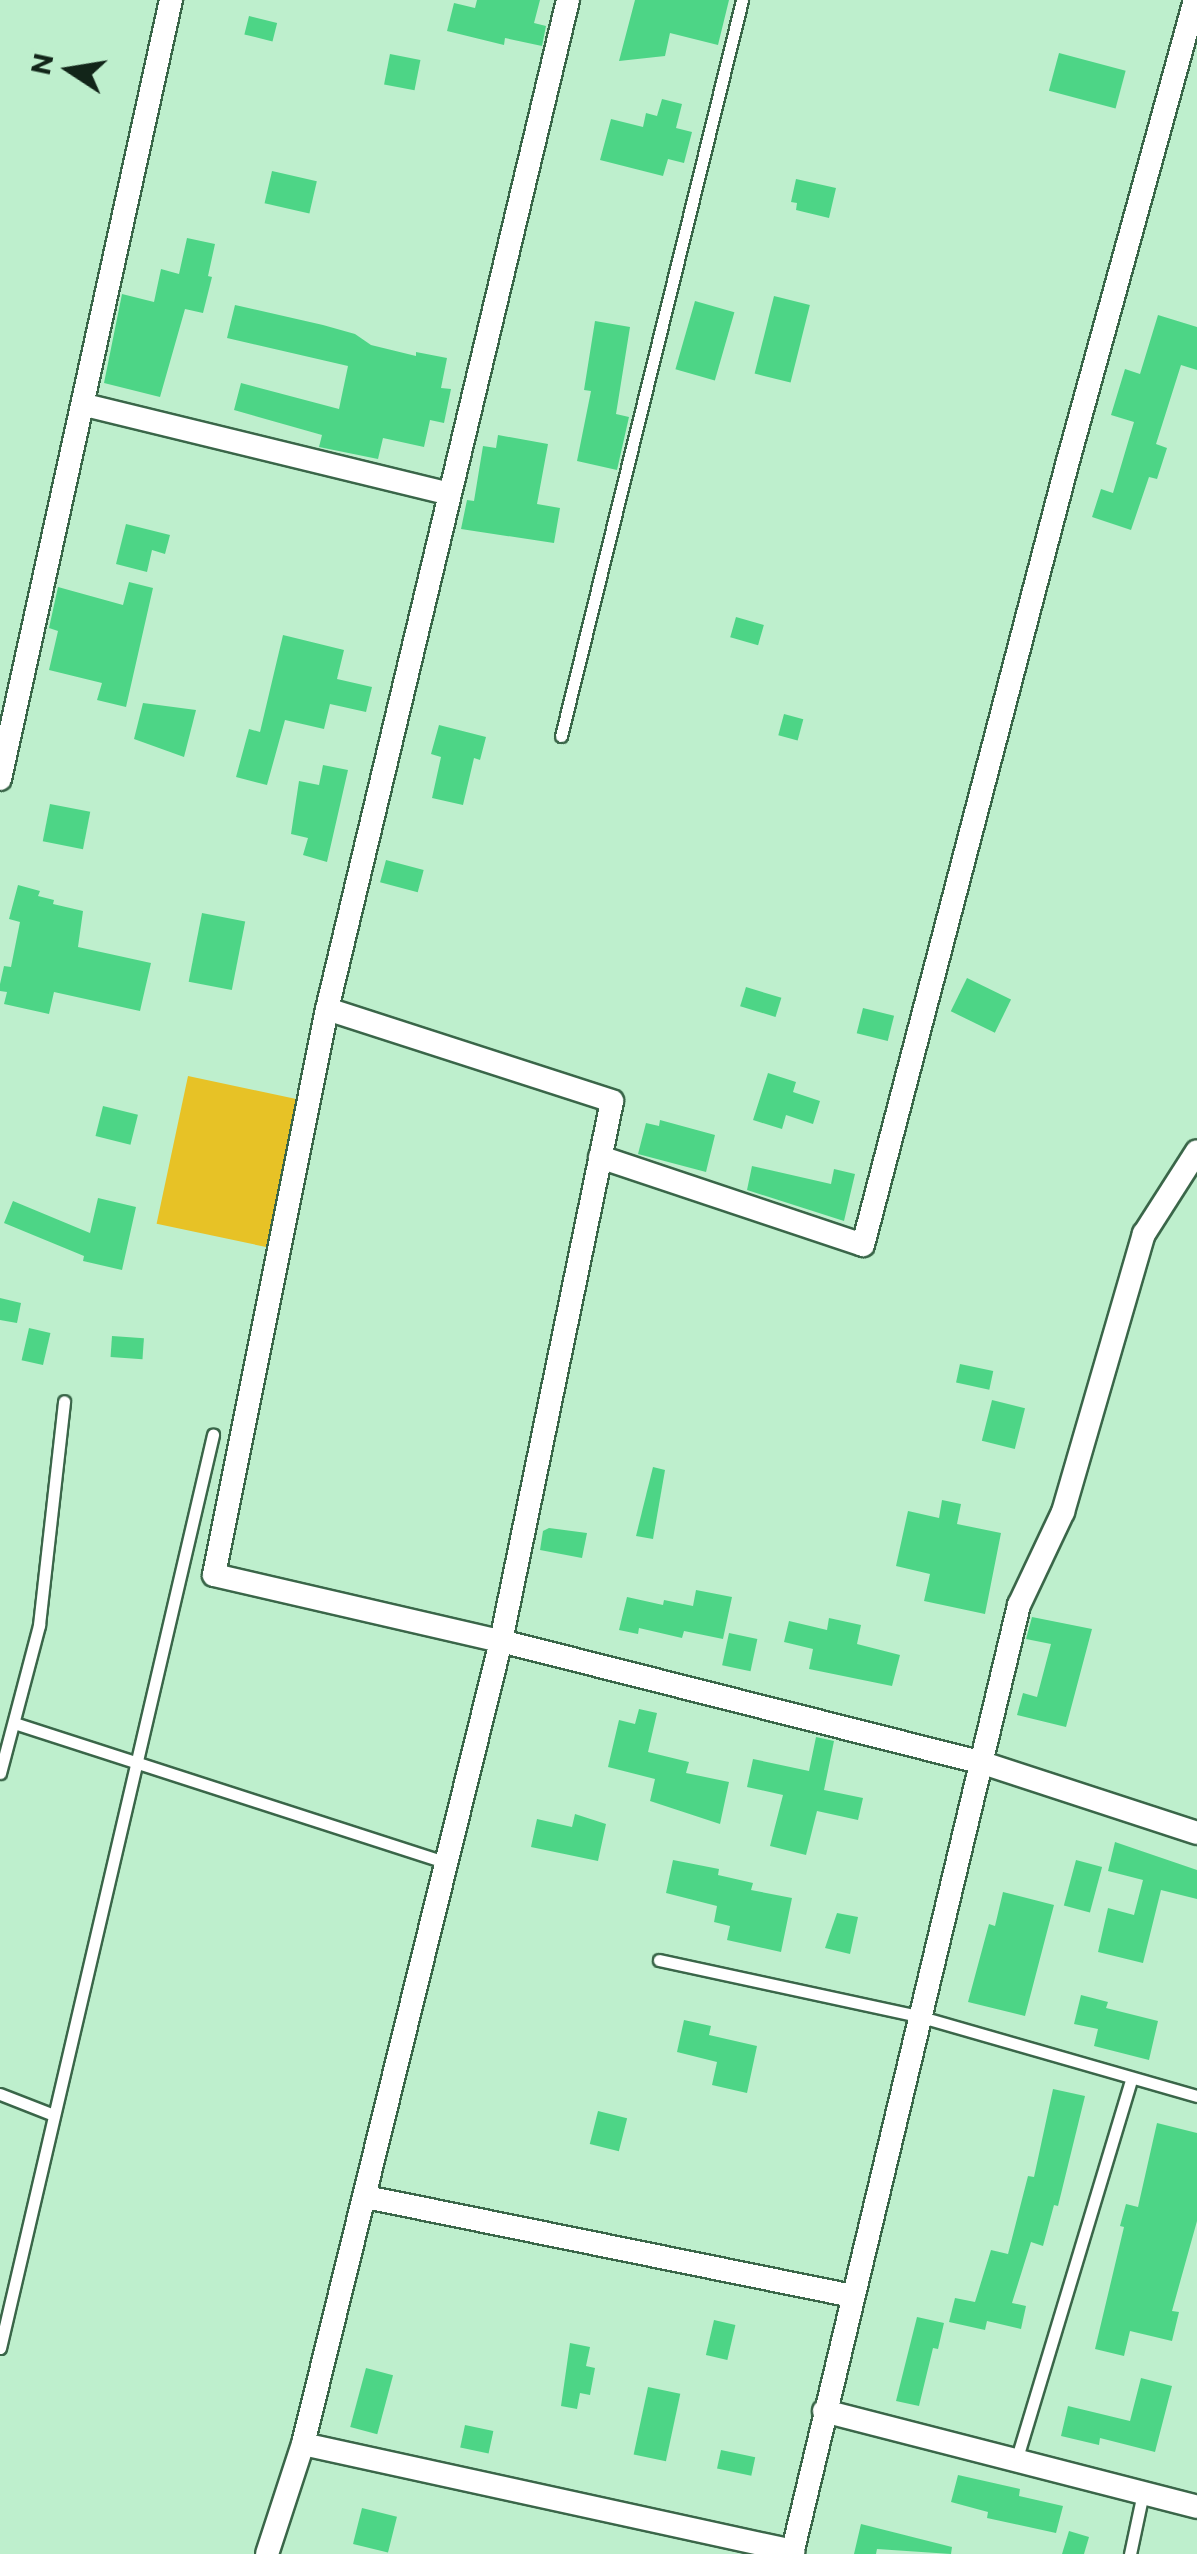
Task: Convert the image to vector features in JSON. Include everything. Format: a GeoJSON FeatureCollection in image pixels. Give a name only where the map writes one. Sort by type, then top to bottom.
{"type":"FeatureCollection","features":[{"type":"Feature","properties":{"kind":"street"},"geometry":{"type":"LineString","coordinates":[[0,779],[171,0]]}},
{"type":"Feature","properties":{"kind":"street"},"geometry":{"type":"LineString","coordinates":[[568,0],[326,1009],[214,1575],[500,1641],[980,1762],[1197,1833]]}},
{"type":"Feature","properties":{"kind":"street"},"geometry":{"type":"LineString","coordinates":[[600,1157],[863,1244],[1068,461],[1195,0]]}},
{"type":"Feature","properties":{"kind":"street"},"geometry":{"type":"LineString","coordinates":[[85,405],[449,494]]}},
{"type":"Feature","properties":{"kind":"street"},"geometry":{"type":"LineString","coordinates":[[267,2554],[303,2444],[500,1641],[612,1101],[326,1009]]}},
{"type":"Feature","properties":{"kind":"street"},"geometry":{"type":"LineString","coordinates":[[303,2444],[793,2553],[1019,1605],[1063,1512],[1138,1251],[1157,1210],[1197,1151]]}},
{"type":"Feature","properties":{"kind":"street"},"geometry":{"type":"LineString","coordinates":[[366,2196],[852,2296]]}},
{"type":"Feature","properties":{"kind":"street"},"geometry":{"type":"LineString","coordinates":[[824,2411],[1197,2507]]}},
{"type":"Feature","properties":{"kind":"lane"},"geometry":{"type":"LineString","coordinates":[[561,736],[742,0]]}},
{"type":"Feature","properties":{"kind":"lane"},"geometry":{"type":"LineString","coordinates":[[0,1773],[39,1625],[64,1401]]}},
{"type":"Feature","properties":{"kind":"lane"},"geometry":{"type":"LineString","coordinates":[[0,2348],[212,1435]]}},
{"type":"Feature","properties":{"kind":"lane"},"geometry":{"type":"LineString","coordinates":[[14,1723],[446,1863]]}},
{"type":"Feature","properties":{"kind":"lane"},"geometry":{"type":"LineString","coordinates":[[659,1960],[918,2016],[1197,2096]]}},
{"type":"Feature","properties":{"kind":"lane"},"geometry":{"type":"LineString","coordinates":[[1016,2460],[1131,2080]]}},
{"type":"Feature","properties":{"kind":"lane"},"geometry":{"type":"LineString","coordinates":[[0,2094],[54,2115]]}},
{"type":"Feature","properties":{"kind":"lane"},"geometry":{"type":"LineString","coordinates":[[1130,2554],[1143,2494]]}},
{"type":"Feature","properties":{"kind":"shaded area"},"geometry":{"type":"Polygon","coordinates":[[[188,1076],[299,1099],[267,1247],[157,1224],[188,1076]]]}},
{"type":"Feature","properties":{"kind":"building"},"geometry":{"type":"Polygon","coordinates":[[[477,0],[540,0],[534,23],[546,26],[542,46],[505,38],[504,45],[447,31],[454,3],[475,8],[477,0]]]}},
{"type":"Feature","properties":{"kind":"building"},"geometry":{"type":"Polygon","coordinates":[[[635,0],[729,0],[718,45],[670,33],[665,56],[619,61],[635,0]]]}},
{"type":"Feature","properties":{"kind":"building"},"geometry":{"type":"Polygon","coordinates":[[[249,16],[277,23],[273,41],[244,34],[249,16]]]}},
{"type":"Feature","properties":{"kind":"building"},"geometry":{"type":"Polygon","coordinates":[[[1059,53],[1126,71],[1116,109],[1049,91],[1059,53]]]}},
{"type":"Feature","properties":{"kind":"building"},"geometry":{"type":"Polygon","coordinates":[[[390,54],[420,60],[415,90],[384,84],[390,54]]]}},
{"type":"Feature","properties":{"kind":"building"},"geometry":{"type":"Polygon","coordinates":[[[662,99],[682,104],[676,128],[692,132],[684,163],[668,159],[663,176],[600,160],[611,119],[643,127],[646,113],[657,116],[662,99]]]}},
{"type":"Feature","properties":{"kind":"building"},"geometry":{"type":"Polygon","coordinates":[[[272,171],[317,181],[309,214],[265,203],[272,171]]]}},
{"type":"Feature","properties":{"kind":"building"},"geometry":{"type":"Polygon","coordinates":[[[796,179],[836,188],[829,218],[796,210],[797,203],[791,202],[796,179]]]}},
{"type":"Feature","properties":{"kind":"building"},"geometry":{"type":"Polygon","coordinates":[[[187,238],[215,244],[208,276],[212,277],[203,313],[185,309],[160,397],[104,383],[122,294],[154,302],[161,269],[179,274],[187,238]]]}},
{"type":"Feature","properties":{"kind":"building"},"geometry":{"type":"Polygon","coordinates":[[[774,296],[810,305],[791,383],[755,374],[774,296]]]}},
{"type":"Feature","properties":{"kind":"building"},"geometry":{"type":"Polygon","coordinates":[[[695,301],[734,312],[715,381],[675,369],[695,301]]]}},
{"type":"Feature","properties":{"kind":"building"},"geometry":{"type":"Polygon","coordinates":[[[235,305],[355,334],[371,345],[416,356],[416,352],[447,358],[441,388],[451,389],[444,423],[430,420],[424,447],[383,438],[378,459],[319,447],[322,435],[234,410],[241,383],[339,409],[348,366],[227,338],[235,305]]]}},
{"type":"Feature","properties":{"kind":"building"},"geometry":{"type":"Polygon","coordinates":[[[1158,315],[1197,327],[1197,370],[1181,365],[1156,444],[1167,448],[1157,479],[1149,477],[1131,530],[1092,517],[1101,489],[1113,493],[1134,422],[1111,415],[1125,369],[1140,374],[1158,315]]]}},
{"type":"Feature","properties":{"kind":"building"},"geometry":{"type":"Polygon","coordinates":[[[595,321],[630,327],[616,414],[629,417],[617,470],[577,461],[591,391],[584,390],[595,321]]]}},
{"type":"Feature","properties":{"kind":"building"},"geometry":{"type":"Polygon","coordinates":[[[498,435],[548,444],[537,504],[560,508],[554,543],[461,529],[467,500],[474,501],[483,446],[496,448],[498,435]]]}},
{"type":"Feature","properties":{"kind":"building"},"geometry":{"type":"Polygon","coordinates":[[[126,524],[170,535],[165,554],[152,550],[147,572],[116,564],[126,524]]]}},
{"type":"Feature","properties":{"kind":"building"},"geometry":{"type":"Polygon","coordinates":[[[129,582],[153,588],[126,707],[97,700],[102,683],[49,670],[58,631],[49,628],[58,587],[123,605],[129,582]]]}},
{"type":"Feature","properties":{"kind":"building"},"geometry":{"type":"Polygon","coordinates":[[[736,617],[764,625],[758,645],[730,637],[736,617]]]}},
{"type":"Feature","properties":{"kind":"building"},"geometry":{"type":"Polygon","coordinates":[[[283,635],[344,650],[337,679],[372,687],[366,712],[330,704],[324,729],[285,720],[267,785],[236,777],[249,729],[260,732],[283,635]]]}},
{"type":"Feature","properties":{"kind":"building"},"geometry":{"type":"Polygon","coordinates":[[[143,703],[196,710],[184,757],[134,739],[143,703]]]}},
{"type":"Feature","properties":{"kind":"building"},"geometry":{"type":"Polygon","coordinates":[[[784,714],[803,719],[798,740],[778,735],[784,714]]]}},
{"type":"Feature","properties":{"kind":"building"},"geometry":{"type":"Polygon","coordinates":[[[439,725],[486,737],[480,760],[474,758],[463,805],[432,798],[441,757],[431,754],[439,725]]]}},
{"type":"Feature","properties":{"kind":"building"},"geometry":{"type":"Polygon","coordinates":[[[323,765],[348,770],[327,862],[303,855],[308,838],[291,834],[299,781],[319,785],[323,765]]]}},
{"type":"Feature","properties":{"kind":"building"},"geometry":{"type":"Polygon","coordinates":[[[50,804],[90,812],[83,849],[43,841],[50,804]]]}},
{"type":"Feature","properties":{"kind":"building"},"geometry":{"type":"Polygon","coordinates":[[[386,860],[424,870],[418,892],[380,882],[386,860]]]}},
{"type":"Feature","properties":{"kind":"building"},"geometry":{"type":"Polygon","coordinates":[[[18,885],[40,891],[38,896],[54,900],[53,904],[83,911],[78,947],[151,963],[140,1011],[54,992],[49,1014],[4,1004],[7,992],[0,991],[0,984],[4,966],[11,967],[20,922],[9,919],[18,885]]]}},
{"type":"Feature","properties":{"kind":"building"},"geometry":{"type":"Polygon","coordinates":[[[202,913],[245,921],[232,990],[189,982],[202,913]]]}},
{"type":"Feature","properties":{"kind":"building"},"geometry":{"type":"Polygon","coordinates":[[[967,978],[1011,999],[995,1033],[951,1011],[967,978]]]}},
{"type":"Feature","properties":{"kind":"building"},"geometry":{"type":"Polygon","coordinates":[[[746,987],[781,998],[776,1017],[740,1006],[746,987]]]}},
{"type":"Feature","properties":{"kind":"building"},"geometry":{"type":"Polygon","coordinates":[[[863,1008],[894,1016],[888,1041],[857,1033],[863,1008]]]}},
{"type":"Feature","properties":{"kind":"building"},"geometry":{"type":"Polygon","coordinates":[[[768,1073],[796,1082],[793,1092],[820,1101],[813,1124],[786,1115],[782,1129],[753,1120],[768,1073]]]}},
{"type":"Feature","properties":{"kind":"building"},"geometry":{"type":"Polygon","coordinates":[[[103,1106],[138,1115],[130,1145],[96,1136],[103,1106]]]}},
{"type":"Feature","properties":{"kind":"building"},"geometry":{"type":"Polygon","coordinates":[[[660,1120],[715,1135],[706,1172],[638,1154],[646,1123],[659,1126],[660,1120]]]}},
{"type":"Feature","properties":{"kind":"building"},"geometry":{"type":"Polygon","coordinates":[[[752,1166],[831,1184],[834,1169],[855,1174],[844,1221],[747,1190],[752,1166]]]}},
{"type":"Feature","properties":{"kind":"building"},"geometry":{"type":"Polygon","coordinates":[[[98,1198],[136,1207],[122,1270],[83,1261],[84,1256],[4,1223],[13,1201],[90,1233],[98,1198]]]}},
{"type":"Feature","properties":{"kind":"building"},"geometry":{"type":"Polygon","coordinates":[[[0,1298],[21,1303],[17,1323],[0,1320],[0,1298]]]}},
{"type":"Feature","properties":{"kind":"building"},"geometry":{"type":"Polygon","coordinates":[[[29,1328],[50,1333],[43,1365],[22,1360],[29,1328]]]}},
{"type":"Feature","properties":{"kind":"building"},"geometry":{"type":"Polygon","coordinates":[[[112,1336],[144,1338],[142,1359],[111,1357],[112,1336]]]}},
{"type":"Feature","properties":{"kind":"building"},"geometry":{"type":"Polygon","coordinates":[[[960,1364],[993,1371],[989,1390],[956,1383],[960,1364]]]}},
{"type":"Feature","properties":{"kind":"building"},"geometry":{"type":"Polygon","coordinates":[[[992,1400],[1025,1408],[1015,1449],[982,1441],[992,1400]]]}},
{"type":"Feature","properties":{"kind":"building"},"geometry":{"type":"Polygon","coordinates":[[[653,1467],[665,1470],[653,1539],[636,1536],[653,1467]]]}},
{"type":"Feature","properties":{"kind":"building"},"geometry":{"type":"Polygon","coordinates":[[[942,1500],[961,1504],[957,1524],[1001,1533],[985,1614],[924,1601],[930,1574],[896,1566],[908,1511],[939,1518],[942,1500]]]}},
{"type":"Feature","properties":{"kind":"building"},"geometry":{"type":"Polygon","coordinates":[[[549,1528],[587,1533],[582,1558],[540,1550],[543,1531],[549,1528]]]}},
{"type":"Feature","properties":{"kind":"building"},"geometry":{"type":"Polygon","coordinates":[[[696,1590],[732,1597],[723,1639],[684,1631],[682,1638],[639,1628],[638,1634],[619,1630],[627,1597],[663,1605],[664,1600],[693,1606],[696,1590]]]}},
{"type":"Feature","properties":{"kind":"building"},"geometry":{"type":"Polygon","coordinates":[[[1032,1617],[1092,1629],[1066,1727],[1017,1715],[1023,1693],[1037,1697],[1051,1644],[1026,1639],[1032,1617]]]}},
{"type":"Feature","properties":{"kind":"building"},"geometry":{"type":"Polygon","coordinates":[[[829,1618],[861,1625],[857,1644],[900,1655],[892,1686],[809,1669],[813,1649],[784,1642],[789,1621],[827,1630],[829,1618]]]}},
{"type":"Feature","properties":{"kind":"building"},"geometry":{"type":"Polygon","coordinates":[[[729,1633],[757,1639],[751,1671],[722,1665],[729,1633]]]}},
{"type":"Feature","properties":{"kind":"building"},"geometry":{"type":"Polygon","coordinates":[[[639,1709],[657,1713],[648,1752],[689,1762],[686,1773],[729,1782],[720,1824],[650,1801],[655,1779],[608,1767],[619,1720],[635,1724],[639,1709]]]}},
{"type":"Feature","properties":{"kind":"building"},"geometry":{"type":"Polygon","coordinates":[[[816,1737],[834,1741],[824,1790],[863,1798],[858,1820],[817,1811],[806,1855],[770,1846],[783,1795],[747,1787],[753,1759],[809,1771],[816,1737]]]}},
{"type":"Feature","properties":{"kind":"building"},"geometry":{"type":"Polygon","coordinates":[[[575,1814],[606,1824],[598,1861],[531,1847],[537,1819],[572,1827],[575,1814]]]}},
{"type":"Feature","properties":{"kind":"building"},"geometry":{"type":"Polygon","coordinates":[[[1115,1842],[1197,1870],[1197,1899],[1161,1890],[1143,1963],[1098,1952],[1108,1908],[1134,1915],[1143,1880],[1108,1871],[1115,1842]]]}},
{"type":"Feature","properties":{"kind":"building"},"geometry":{"type":"Polygon","coordinates":[[[673,1860],[719,1869],[718,1875],[753,1883],[751,1890],[792,1898],[781,1952],[727,1940],[730,1926],[714,1922],[717,1906],[666,1893],[673,1860]]]}},
{"type":"Feature","properties":{"kind":"building"},"geometry":{"type":"Polygon","coordinates":[[[1076,1860],[1102,1867],[1090,1912],[1064,1905],[1076,1860]]]}},
{"type":"Feature","properties":{"kind":"building"},"geometry":{"type":"Polygon","coordinates":[[[1003,1892],[1054,1905],[1025,2016],[968,2002],[989,1924],[995,1926],[1003,1892]]]}},
{"type":"Feature","properties":{"kind":"building"},"geometry":{"type":"Polygon","coordinates":[[[837,1913],[858,1917],[850,1954],[825,1948],[837,1913]]]}},
{"type":"Feature","properties":{"kind":"building"},"geometry":{"type":"Polygon","coordinates":[[[1081,1995],[1108,2002],[1106,2008],[1158,2021],[1149,2060],[1094,2046],[1098,2029],[1074,2024],[1081,1995]]]}},
{"type":"Feature","properties":{"kind":"building"},"geometry":{"type":"Polygon","coordinates":[[[684,2020],[711,2026],[709,2035],[757,2046],[747,2093],[712,2085],[717,2062],[677,2052],[684,2020]]]}},
{"type":"Feature","properties":{"kind":"building"},"geometry":{"type":"Polygon","coordinates":[[[1053,2089],[1085,2096],[1058,2206],[1054,2205],[1043,2246],[1031,2242],[1012,2303],[1026,2306],[1021,2329],[987,2321],[985,2330],[949,2322],[955,2298],[975,2302],[991,2250],[1008,2254],[1028,2176],[1034,2177],[1053,2089]]]}},
{"type":"Feature","properties":{"kind":"building"},"geometry":{"type":"Polygon","coordinates":[[[598,2111],[627,2118],[619,2151],[590,2144],[598,2111]]]}},
{"type":"Feature","properties":{"kind":"building"},"geometry":{"type":"Polygon","coordinates":[[[1157,2123],[1197,2133],[1197,2221],[1172,2311],[1179,2312],[1172,2341],[1130,2331],[1124,2356],[1095,2349],[1126,2204],[1138,2207],[1157,2123]]]}},
{"type":"Feature","properties":{"kind":"building"},"geometry":{"type":"Polygon","coordinates":[[[917,2317],[944,2323],[938,2349],[933,2348],[919,2406],[896,2401],[917,2317]]]}},
{"type":"Feature","properties":{"kind":"building"},"geometry":{"type":"Polygon","coordinates":[[[714,2320],[735,2325],[727,2360],[706,2355],[714,2320]]]}},
{"type":"Feature","properties":{"kind":"building"},"geometry":{"type":"Polygon","coordinates":[[[570,2343],[590,2347],[586,2366],[595,2368],[590,2395],[580,2393],[577,2409],[561,2406],[570,2343]]]}},
{"type":"Feature","properties":{"kind":"building"},"geometry":{"type":"Polygon","coordinates":[[[366,2368],[393,2375],[377,2434],[350,2427],[366,2368]]]}},
{"type":"Feature","properties":{"kind":"building"},"geometry":{"type":"Polygon","coordinates":[[[1141,2378],[1172,2386],[1155,2452],[1100,2438],[1099,2445],[1061,2436],[1068,2406],[1130,2421],[1141,2378]]]}},
{"type":"Feature","properties":{"kind":"building"},"geometry":{"type":"Polygon","coordinates":[[[648,2387],[680,2394],[666,2461],[634,2454],[648,2387]]]}},
{"type":"Feature","properties":{"kind":"building"},"geometry":{"type":"Polygon","coordinates":[[[465,2425],[493,2431],[489,2454],[460,2447],[465,2425]]]}},
{"type":"Feature","properties":{"kind":"building"},"geometry":{"type":"Polygon","coordinates":[[[721,2450],[755,2457],[751,2476],[717,2469],[721,2450]]]}},
{"type":"Feature","properties":{"kind":"building"},"geometry":{"type":"Polygon","coordinates":[[[958,2475],[1020,2489],[1019,2496],[1063,2506],[1056,2533],[987,2518],[988,2512],[951,2502],[958,2475]]]}},
{"type":"Feature","properties":{"kind":"building"},"geometry":{"type":"Polygon","coordinates":[[[362,2508],[397,2517],[388,2553],[353,2544],[362,2508]]]}},
{"type":"Feature","properties":{"kind":"building"},"geometry":{"type":"Polygon","coordinates":[[[861,2524],[952,2547],[951,2554],[877,2549],[876,2554],[854,2554],[861,2524]]]}},
{"type":"Feature","properties":{"kind":"building"},"geometry":{"type":"Polygon","coordinates":[[[1069,2531],[1089,2537],[1084,2554],[1062,2554],[1069,2531]]]}}]}
